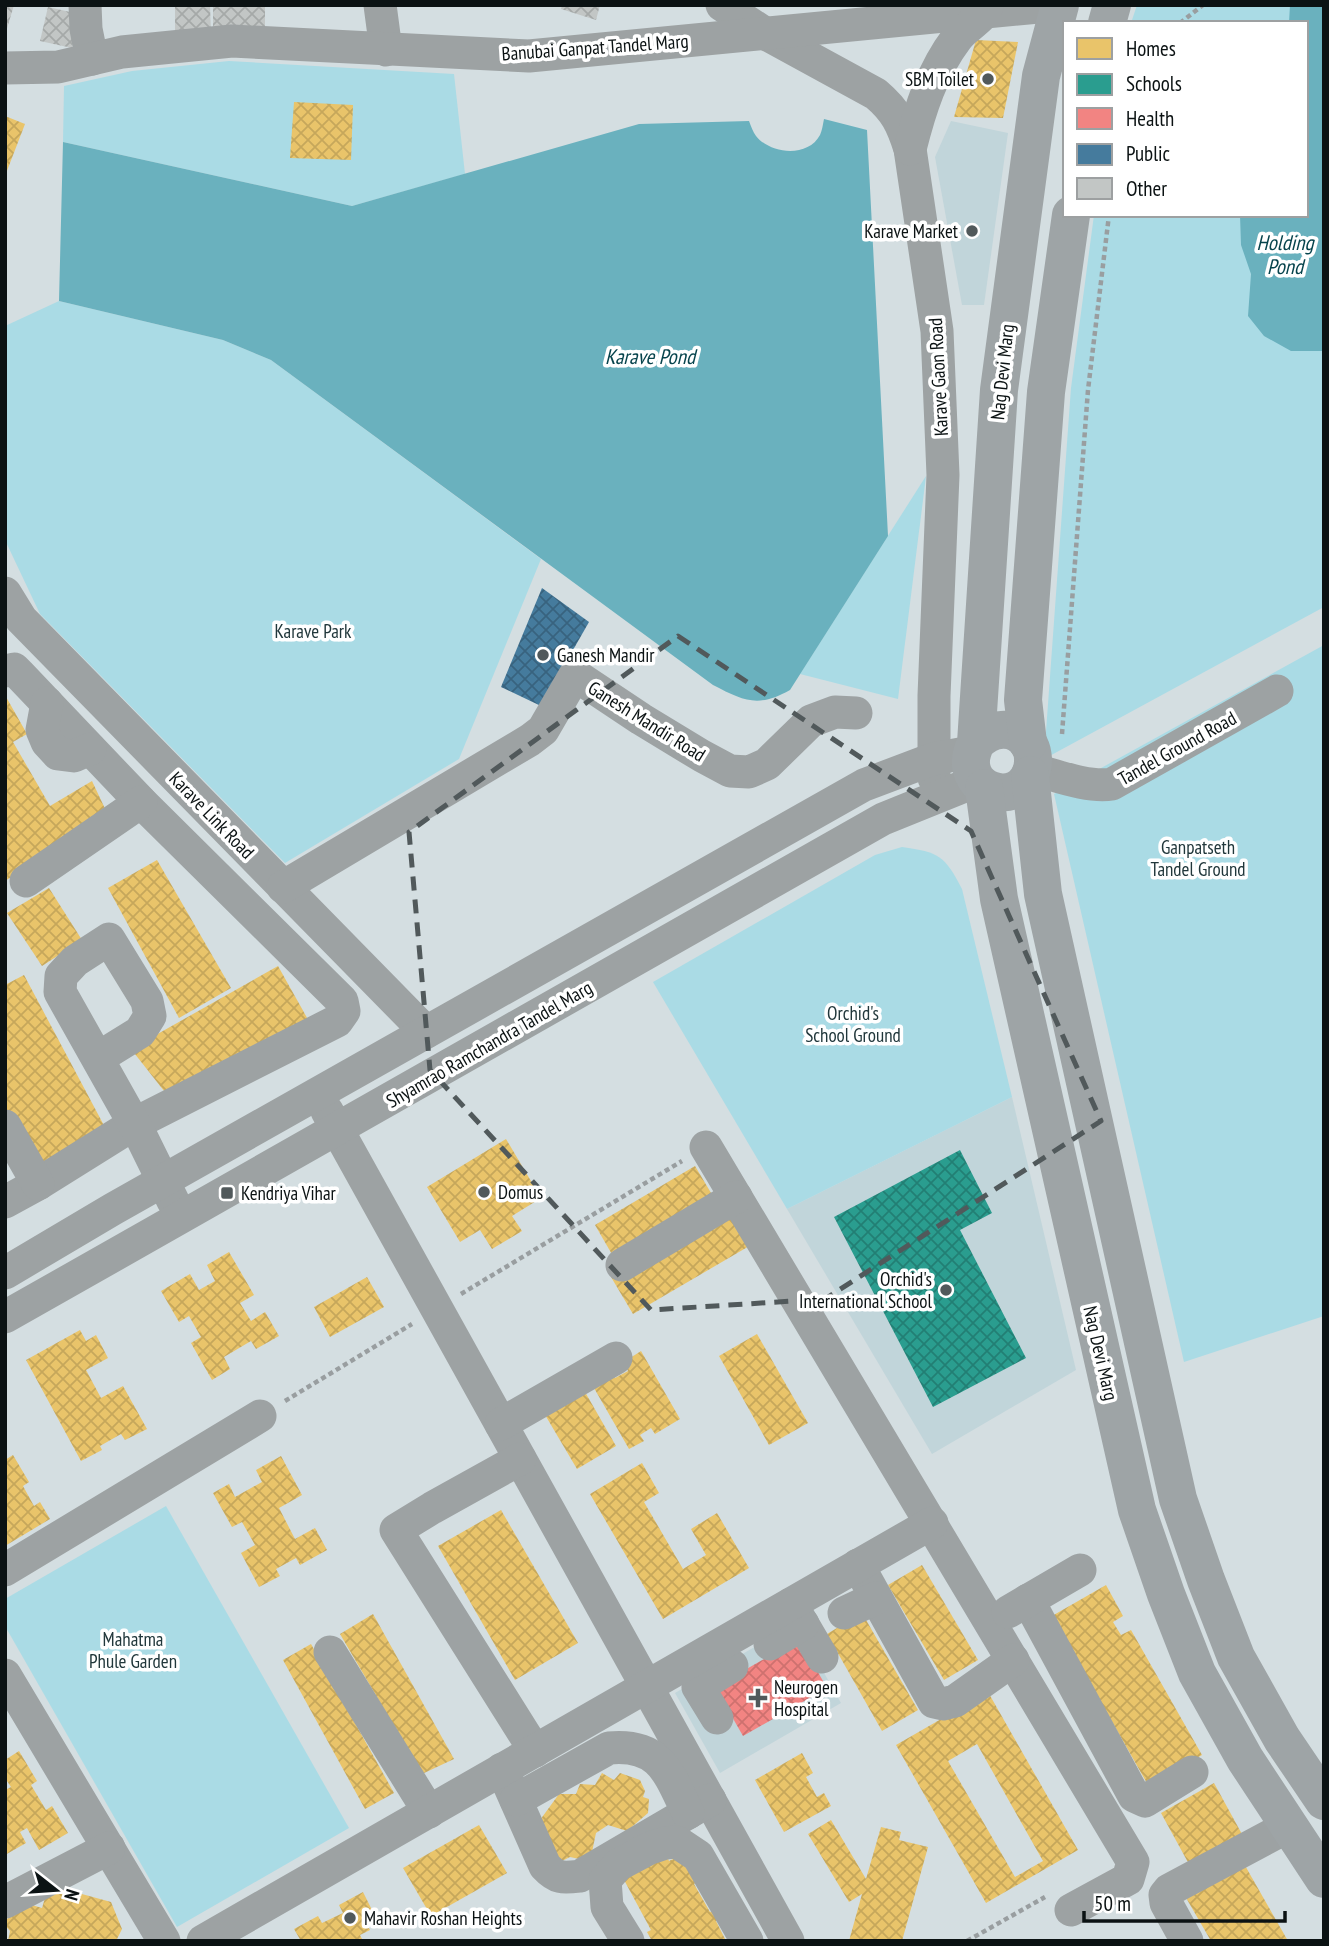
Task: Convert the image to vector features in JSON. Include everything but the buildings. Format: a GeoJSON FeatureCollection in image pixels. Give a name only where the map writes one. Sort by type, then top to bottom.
{"type":"FeatureCollection","features":[{"type":"Feature","properties":{"kind":"main road","name":"Nag Devi Marg"},"geometry":{"type":"LineString","coordinates":[[1060,5],[1041,76],[999,390],[977,766],[999,899],[1137,1510],[1197,1673],[1245,1759],[1324,1879]]}},
{"type":"Feature","properties":{"kind":"main road"},"geometry":{"type":"LineString","coordinates":[[1071,217],[1046,392],[1024,700],[1043,894],[1178,1499],[1236,1657],[1282,1739],[1324,1801]]}},
{"type":"Feature","properties":{"kind":"main road"},"geometry":{"type":"LineString","coordinates":[[1002,729],[1021,735],[1030,762],[1024,783],[1015,790],[993,792],[977,766],[983,736],[1002,729]]}},
{"type":"Feature","properties":{"kind":"street"},"geometry":{"type":"LineString","coordinates":[[85,5],[92,59]]}},
{"type":"Feature","properties":{"kind":"street"},"geometry":{"type":"LineString","coordinates":[[380,5],[386,50]]}},
{"type":"Feature","properties":{"kind":"street","name":"Karave Gaon Road"},"geometry":{"type":"LineString","coordinates":[[722,5],[766,34],[876,94],[891,107],[903,126],[910,149],[937,331],[943,475],[933,759],[935,798]]}},
{"type":"Feature","properties":{"kind":"street","name":"Banubai Ganpat Tandel Marg"},"geometry":{"type":"LineString","coordinates":[[5,68],[58,67],[122,52],[232,41],[529,56],[766,34],[986,9],[1060,5]]}},
{"type":"Feature","properties":{"kind":"street"},"geometry":{"type":"LineString","coordinates":[[910,149],[921,107],[939,66],[959,36],[986,9]]}},
{"type":"Feature","properties":{"kind":"street","name":"Karave Link Road"},"geometry":{"type":"LineString","coordinates":[[5,593],[21,619],[426,1032]]}},
{"type":"Feature","properties":{"kind":"street"},"geometry":{"type":"LineString","coordinates":[[5,671],[14,669],[141,802],[342,1001],[344,1011],[337,1021],[134,1124],[5,1202]]}},
{"type":"Feature","properties":{"kind":"street","name":"Ganesh Mandir Road"},"geometry":{"type":"LineString","coordinates":[[283,887],[530,740],[543,730],[575,675],[651,725],[730,771],[749,772],[767,764],[811,721],[835,712],[856,713]]}},
{"type":"Feature","properties":{"kind":"street","name":"Tandel Ground Road"},"geometry":{"type":"LineString","coordinates":[[1030,762],[1091,784],[1112,784],[1277,691]]}},
{"type":"Feature","properties":{"kind":"street","name":"Shyamrao Ramchandra Tandel Marg"},"geometry":{"type":"LineString","coordinates":[[5,1273],[162,1181],[864,785],[933,759],[977,766]]}},
{"type":"Feature","properties":{"kind":"street","name":"Shyamrao Ramchandra Tandel Marg"},"geometry":{"type":"LineString","coordinates":[[5,1317],[883,819],[935,798],[977,766]]}},
{"type":"Feature","properties":{"kind":"street"},"geometry":{"type":"LineString","coordinates":[[26,881],[141,802]]}},
{"type":"Feature","properties":{"kind":"street"},"geometry":{"type":"LineString","coordinates":[[98,1058],[182,1218]]}},
{"type":"Feature","properties":{"kind":"street"},"geometry":{"type":"LineString","coordinates":[[317,1094],[684,1752],[699,1807]]}},
{"type":"Feature","properties":{"kind":"street"},"geometry":{"type":"LineString","coordinates":[[5,1126],[38,1184]]}},
{"type":"Feature","properties":{"kind":"street"},"geometry":{"type":"LineString","coordinates":[[706,1147],[1133,1862],[1128,1879],[1071,1910]]}},
{"type":"Feature","properties":{"kind":"street"},"geometry":{"type":"LineString","coordinates":[[622,1265],[736,1197]]}},
{"type":"Feature","properties":{"kind":"street"},"geometry":{"type":"LineString","coordinates":[[501,1424],[616,1357]]}},
{"type":"Feature","properties":{"kind":"street"},"geometry":{"type":"LineString","coordinates":[[5,1570],[260,1416]]}},
{"type":"Feature","properties":{"kind":"street"},"geometry":{"type":"LineString","coordinates":[[520,1459],[396,1530],[535,1751]]}},
{"type":"Feature","properties":{"kind":"street"},"geometry":{"type":"LineString","coordinates":[[203,1941],[535,1751],[653,1697],[797,1614],[858,1565],[932,1523]]}},
{"type":"Feature","properties":{"kind":"street"},"geometry":{"type":"LineString","coordinates":[[858,1565],[934,1702],[943,1704],[955,1701],[1013,1660]]}},
{"type":"Feature","properties":{"kind":"street"},"geometry":{"type":"LineString","coordinates":[[990,1622],[1080,1570]]}},
{"type":"Feature","properties":{"kind":"street"},"geometry":{"type":"LineString","coordinates":[[844,1613],[876,1598]]}},
{"type":"Feature","properties":{"kind":"street"},"geometry":{"type":"LineString","coordinates":[[1028,1600],[1134,1796],[1145,1801],[1192,1772]]}},
{"type":"Feature","properties":{"kind":"street"},"geometry":{"type":"LineString","coordinates":[[770,1644],[797,1614]]}},
{"type":"Feature","properties":{"kind":"street"},"geometry":{"type":"LineString","coordinates":[[797,1614],[822,1657]]}},
{"type":"Feature","properties":{"kind":"street"},"geometry":{"type":"LineString","coordinates":[[330,1652],[429,1812]]}},
{"type":"Feature","properties":{"kind":"street"},"geometry":{"type":"LineString","coordinates":[[653,1697],[698,1687],[733,1666]]}},
{"type":"Feature","properties":{"kind":"street"},"geometry":{"type":"LineString","coordinates":[[5,1675],[164,1941]]}},
{"type":"Feature","properties":{"kind":"street"},"geometry":{"type":"LineString","coordinates":[[684,1752],[720,1722],[698,1687]]}},
{"type":"Feature","properties":{"kind":"street"},"geometry":{"type":"LineString","coordinates":[[516,1800],[609,1748],[636,1748],[652,1755],[699,1807],[788,1941]]}},
{"type":"Feature","properties":{"kind":"street"},"geometry":{"type":"LineString","coordinates":[[502,1769],[545,1866],[553,1874],[565,1878],[580,1876],[699,1807]]}},
{"type":"Feature","properties":{"kind":"street"},"geometry":{"type":"LineString","coordinates":[[1105,1815],[1134,1796]]}},
{"type":"Feature","properties":{"kind":"street"},"geometry":{"type":"LineString","coordinates":[[1187,1941],[1166,1903],[1165,1895],[1169,1890],[1289,1826]]}},
{"type":"Feature","properties":{"kind":"street"},"geometry":{"type":"LineString","coordinates":[[628,1941],[607,1907],[605,1880],[618,1865],[650,1848],[677,1842],[698,1856],[747,1941]]}},
{"type":"Feature","properties":{"kind":"street"},"geometry":{"type":"LineString","coordinates":[[5,1902],[108,1848]]}},
{"type":"Feature","properties":{"kind":"path"},"geometry":{"type":"LineString","coordinates":[[1183,21],[1203,5]]}},
{"type":"Feature","properties":{"kind":"path"},"geometry":{"type":"LineString","coordinates":[[1066,745],[1061,736],[1088,390],[1109,217]]}},
{"type":"Feature","properties":{"kind":"path"},"geometry":{"type":"LineString","coordinates":[[260,1416],[706,1147]]}},
{"type":"Feature","properties":{"kind":"path"},"geometry":{"type":"LineString","coordinates":[[967,1941],[1044,1897],[1054,1894],[1071,1910]]}},
{"type":"Feature","properties":{"kind":"highlighted area"},"geometry":{"type":"Polygon","coordinates":[[[678,636],[971,831],[1101,1121],[825,1299],[651,1310],[430,1070],[409,832],[678,636]]]}},
{"type":"Feature","properties":{"kind":"shaded area","name":"Karave Market"},"geometry":{"type":"Polygon","coordinates":[[[951,121],[1008,133],[984,305],[962,305],[935,157],[951,121]]]}},
{"type":"Feature","properties":{"kind":"shaded area","name":"Orchid's International School"},"geometry":{"type":"Polygon","coordinates":[[[1012,1097],[1076,1370],[932,1454],[787,1209],[1012,1097]]]}},
{"type":"Feature","properties":{"kind":"shaded area","name":"Neurogen Hospital"},"geometry":{"type":"Polygon","coordinates":[[[796,1623],[841,1703],[720,1773],[675,1693],[796,1623]]]}},
{"type":"Feature","properties":{"kind":"green space"},"geometry":{"type":"Polygon","coordinates":[[[1137,5],[1324,5],[1324,607],[1044,759],[1071,388],[1094,217],[1308,217],[1308,21],[1132,21],[1137,5]]]}},
{"type":"Feature","properties":{"kind":"green space"},"geometry":{"type":"Polygon","coordinates":[[[229,61],[454,74],[465,174],[352,206],[63,142],[64,86],[132,71],[229,61]]]}},
{"type":"Feature","properties":{"kind":"green space","name":"Karave Park"},"geometry":{"type":"Polygon","coordinates":[[[59,301],[223,340],[271,360],[541,559],[459,759],[285,863],[40,614],[5,540],[5,326],[59,301]]]}},
{"type":"Feature","properties":{"kind":"green space"},"geometry":{"type":"Polygon","coordinates":[[[926,476],[898,699],[800,674],[926,476]]]}},
{"type":"Feature","properties":{"kind":"green space","name":"Ganpatseth Tandel Ground"},"geometry":{"type":"Polygon","coordinates":[[[1324,645],[1324,1316],[1184,1362],[1054,794],[1324,645]]]}},
{"type":"Feature","properties":{"kind":"green space","name":"Orchid's School Ground"},"geometry":{"type":"Polygon","coordinates":[[[902,847],[925,851],[940,858],[951,869],[962,889],[1012,1097],[787,1209],[653,982],[875,855],[902,847]]]}},
{"type":"Feature","properties":{"kind":"green space","name":"Mahatma Phule Garden"},"geometry":{"type":"Polygon","coordinates":[[[166,1506],[349,1828],[177,1927],[5,1626],[5,1599],[166,1506]]]}},
{"type":"Feature","properties":{"kind":"water","name":"Holding Pond"},"geometry":{"type":"Polygon","coordinates":[[[1290,5],[1324,5],[1324,351],[1291,351],[1264,336],[1248,316],[1251,274],[1241,245],[1240,217],[1308,217],[1308,21],[1289,21],[1290,5]]]}},
{"type":"Feature","properties":{"kind":"water","name":"Karave Pond"},"geometry":{"type":"Polygon","coordinates":[[[824,119],[867,130],[888,536],[790,690],[769,699],[760,701],[743,698],[713,685],[271,360],[223,340],[59,301],[63,142],[352,206],[639,124],[749,121],[762,142],[779,150],[789,151],[807,147],[814,142],[821,133],[824,119]]]}},
{"type":"Feature","properties":{"kind":"place","name":"SBM Toilet"},"geometry":{"type":"Point","coordinates":[988,79]}},
{"type":"Feature","properties":{"kind":"place","name":"Karave Market"},"geometry":{"type":"Point","coordinates":[972,231]}},
{"type":"Feature","properties":{"kind":"place","name":"Ganesh Mandir"},"geometry":{"type":"Point","coordinates":[543,655]}},
{"type":"Feature","properties":{"kind":"place","name":"Domus"},"geometry":{"type":"Point","coordinates":[484,1192]}},
{"type":"Feature","properties":{"kind":"place","name":"Kendriya Vihar"},"geometry":{"type":"Point","coordinates":[227,1193]}},
{"type":"Feature","properties":{"kind":"place","name":"Orchid's International School"},"geometry":{"type":"Point","coordinates":[946,1290]}},
{"type":"Feature","properties":{"kind":"place","name":"Neurogen Hospital"},"geometry":{"type":"Point","coordinates":[758,1698]}},
{"type":"Feature","properties":{"kind":"place","name":"Mahavir Roshan Heights"},"geometry":{"type":"Point","coordinates":[350,1918]}}]}
